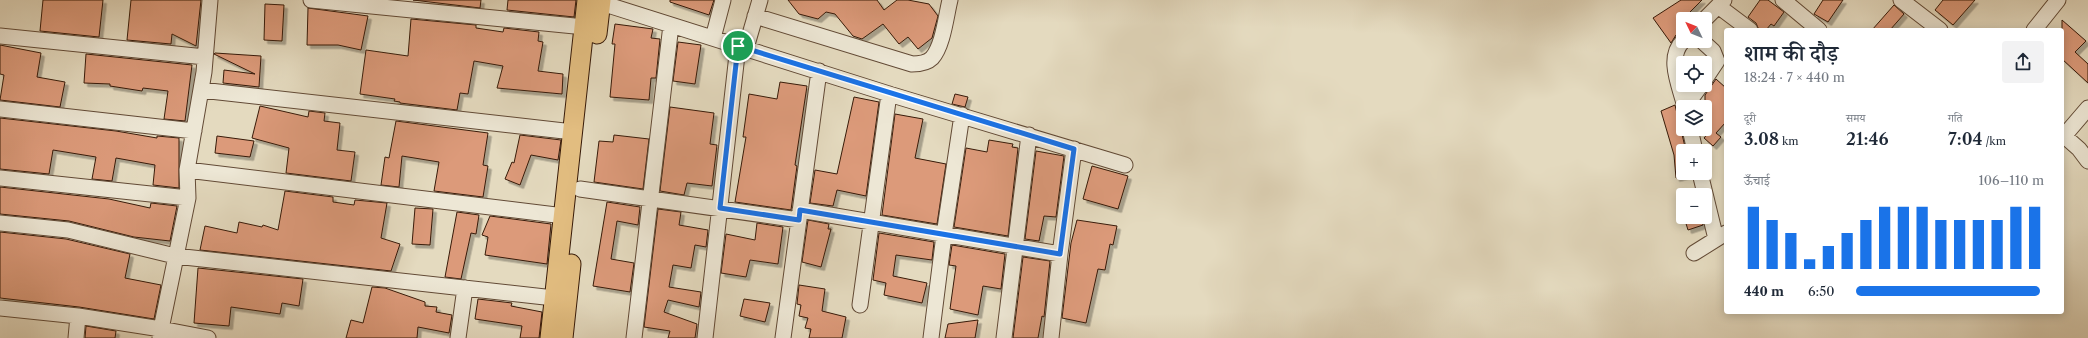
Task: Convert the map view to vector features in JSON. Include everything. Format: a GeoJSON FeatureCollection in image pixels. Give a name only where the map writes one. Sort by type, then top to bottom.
{"type":"FeatureCollection","features":[{"type":"Feature","properties":{"kind":"main road"},"geometry":{"type":"LineString","coordinates":[[550,338],[585,27],[595,1]]}},
{"type":"Feature","properties":{"kind":"main road"},"geometry":{"type":"LineString","coordinates":[[563,338],[580,189],[595,1]]}},
{"type":"Feature","properties":{"kind":"street"},"geometry":{"type":"LineString","coordinates":[[161,333],[175,256],[188,198],[187,170],[205,57],[210,0]]}},
{"type":"Feature","properties":{"kind":"street"},"geometry":{"type":"LineString","coordinates":[[311,0],[585,27]]}},
{"type":"Feature","properties":{"kind":"street"},"geometry":{"type":"LineString","coordinates":[[713,38],[723,0]]}},
{"type":"Feature","properties":{"kind":"street"},"geometry":{"type":"LineString","coordinates":[[705,338],[720,208],[742,47],[760,0]]}},
{"type":"Feature","properties":{"kind":"street"},"geometry":{"type":"LineString","coordinates":[[755,16],[912,64],[923,63],[932,58],[939,48],[950,0]]}},
{"type":"Feature","properties":{"kind":"street"},"geometry":{"type":"LineString","coordinates":[[1783,0],[1817,28]]}},
{"type":"Feature","properties":{"kind":"street"},"geometry":{"type":"LineString","coordinates":[[1901,0],[1937,28]]}},
{"type":"Feature","properties":{"kind":"street"},"geometry":{"type":"LineString","coordinates":[[2036,28],[2058,0]]}},
{"type":"Feature","properties":{"kind":"street"},"geometry":{"type":"LineString","coordinates":[[595,1],[819,70],[889,94],[1125,165]]}},
{"type":"Feature","properties":{"kind":"street"},"geometry":{"type":"LineString","coordinates":[[1712,12],[1721,3],[1748,28]]}},
{"type":"Feature","properties":{"kind":"street"},"geometry":{"type":"LineString","coordinates":[[634,338],[671,25]]}},
{"type":"Feature","properties":{"kind":"street"},"geometry":{"type":"LineString","coordinates":[[0,36],[205,57]]}},
{"type":"Feature","properties":{"kind":"street"},"geometry":{"type":"LineString","coordinates":[[1678,48],[1674,61],[1683,100]]}},
{"type":"Feature","properties":{"kind":"street"},"geometry":{"type":"LineString","coordinates":[[1710,48],[1713,51],[1717,61],[1712,68]]}},
{"type":"Feature","properties":{"kind":"street"},"geometry":{"type":"LineString","coordinates":[[783,338],[819,70]]}},
{"type":"Feature","properties":{"kind":"street"},"geometry":{"type":"LineString","coordinates":[[200,90],[573,132]]}},
{"type":"Feature","properties":{"kind":"street"},"geometry":{"type":"LineString","coordinates":[[860,305],[870,222],[889,94]]}},
{"type":"Feature","properties":{"kind":"street"},"geometry":{"type":"LineString","coordinates":[[2064,134],[2088,108]]}},
{"type":"Feature","properties":{"kind":"street"},"geometry":{"type":"LineString","coordinates":[[0,109],[194,130]]}},
{"type":"Feature","properties":{"kind":"street"},"geometry":{"type":"LineString","coordinates":[[931,338],[944,235],[962,115]]}},
{"type":"Feature","properties":{"kind":"street"},"geometry":{"type":"LineString","coordinates":[[1004,338],[1014,246],[1029,136]]}},
{"type":"Feature","properties":{"kind":"street"},"geometry":{"type":"LineString","coordinates":[[2064,136],[2088,161]]}},
{"type":"Feature","properties":{"kind":"street"},"geometry":{"type":"LineString","coordinates":[[1051,338],[1060,254],[1074,149]]}},
{"type":"Feature","properties":{"kind":"street"},"geometry":{"type":"LineString","coordinates":[[187,170],[564,216]]}},
{"type":"Feature","properties":{"kind":"street"},"geometry":{"type":"LineString","coordinates":[[0,178],[188,198]]}},
{"type":"Feature","properties":{"kind":"street"},"geometry":{"type":"LineString","coordinates":[[1694,253],[1721,236],[1702,180]]}},
{"type":"Feature","properties":{"kind":"street"},"geometry":{"type":"LineString","coordinates":[[580,189],[720,208],[870,222],[1060,254]]}},
{"type":"Feature","properties":{"kind":"street"},"geometry":{"type":"LineString","coordinates":[[0,223],[68,230],[175,256],[554,298]]}},
{"type":"Feature","properties":{"kind":"street"},"geometry":{"type":"LineString","coordinates":[[458,338],[465,288]]}},
{"type":"Feature","properties":{"kind":"street"},"geometry":{"type":"LineString","coordinates":[[0,308],[78,316],[161,333],[208,338]]}},
{"type":"Feature","properties":{"kind":"street"},"geometry":{"type":"LineString","coordinates":[[76,338],[78,316]]}},
{"type":"Feature","properties":{"kind":"building"},"geometry":{"type":"Polygon","coordinates":[[[43,0],[103,0],[99,37],[40,31],[43,0]]]}},
{"type":"Feature","properties":{"kind":"building"},"geometry":{"type":"Polygon","coordinates":[[[131,0],[201,0],[196,46],[172,34],[171,44],[127,40],[131,0]]]}},
{"type":"Feature","properties":{"kind":"building"},"geometry":{"type":"Polygon","coordinates":[[[413,0],[481,0],[480,8],[413,0]]]}},
{"type":"Feature","properties":{"kind":"building"},"geometry":{"type":"Polygon","coordinates":[[[508,0],[576,0],[574,17],[507,10],[508,0]]]}},
{"type":"Feature","properties":{"kind":"building"},"geometry":{"type":"Polygon","coordinates":[[[670,0],[714,0],[709,15],[670,2],[670,0]]]}},
{"type":"Feature","properties":{"kind":"building"},"geometry":{"type":"Polygon","coordinates":[[[788,0],[877,0],[884,10],[897,0],[908,0],[929,4],[938,16],[932,38],[918,49],[908,37],[899,44],[883,24],[862,39],[853,36],[835,14],[826,12],[818,19],[799,14],[788,0]]]}},
{"type":"Feature","properties":{"kind":"building"},"geometry":{"type":"Polygon","coordinates":[[[1681,0],[1702,0],[1690,12],[1676,12],[1676,35],[1671,43],[1653,18],[1681,0]]]}},
{"type":"Feature","properties":{"kind":"building"},"geometry":{"type":"Polygon","coordinates":[[[1760,0],[1768,0],[1784,12],[1774,26],[1771,24],[1768,28],[1758,28],[1756,23],[1748,17],[1760,0]]]}},
{"type":"Feature","properties":{"kind":"building"},"geometry":{"type":"Polygon","coordinates":[[[1823,0],[1843,0],[1828,22],[1814,14],[1823,0]]]}},
{"type":"Feature","properties":{"kind":"building"},"geometry":{"type":"Polygon","coordinates":[[[1943,0],[1975,0],[1953,25],[1935,10],[1943,0]]]}},
{"type":"Feature","properties":{"kind":"building"},"geometry":{"type":"Polygon","coordinates":[[[265,4],[284,5],[282,41],[264,40],[265,4]]]}},
{"type":"Feature","properties":{"kind":"building"},"geometry":{"type":"Polygon","coordinates":[[[1894,5],[1904,14],[1892,28],[1874,28],[1894,5]]]}},
{"type":"Feature","properties":{"kind":"building"},"geometry":{"type":"Polygon","coordinates":[[[308,8],[368,16],[361,50],[338,45],[307,45],[308,8]]]}},
{"type":"Feature","properties":{"kind":"building"},"geometry":{"type":"Polygon","coordinates":[[[411,19],[476,25],[476,28],[503,32],[504,28],[539,32],[538,41],[543,42],[538,71],[563,74],[562,94],[497,88],[503,66],[474,61],[468,94],[460,93],[457,110],[400,103],[394,101],[395,99],[360,94],[366,50],[408,56],[411,19]]]}},
{"type":"Feature","properties":{"kind":"building"},"geometry":{"type":"Polygon","coordinates":[[[2062,20],[2086,41],[2075,52],[2088,64],[2088,83],[2064,61],[2064,28],[2062,28],[2062,20]]]}},
{"type":"Feature","properties":{"kind":"building"},"geometry":{"type":"Polygon","coordinates":[[[615,24],[653,29],[651,38],[660,39],[656,78],[651,78],[649,100],[610,97],[615,44],[612,44],[615,24]]]}},
{"type":"Feature","properties":{"kind":"building"},"geometry":{"type":"Polygon","coordinates":[[[678,42],[701,45],[695,84],[673,81],[678,42]]]}},
{"type":"Feature","properties":{"kind":"building"},"geometry":{"type":"Polygon","coordinates":[[[0,45],[41,53],[37,77],[65,82],[60,107],[0,100],[4,75],[0,74],[0,45]]]}},
{"type":"Feature","properties":{"kind":"building"},"geometry":{"type":"Polygon","coordinates":[[[86,54],[192,65],[185,121],[164,119],[168,91],[143,88],[142,91],[110,86],[110,84],[84,83],[86,54]]]}},
{"type":"Feature","properties":{"kind":"building"},"geometry":{"type":"Polygon","coordinates":[[[214,54],[261,56],[259,87],[223,83],[224,70],[255,74],[214,54]]]}},
{"type":"Feature","properties":{"kind":"building"},"geometry":{"type":"Polygon","coordinates":[[[1716,79],[1724,86],[1724,124],[1716,133],[1721,137],[1713,146],[1704,138],[1706,136],[1712,136],[1712,100],[1705,100],[1705,95],[1707,92],[1712,92],[1712,85],[1716,79]]]}},
{"type":"Feature","properties":{"kind":"building"},"geometry":{"type":"Polygon","coordinates":[[[780,82],[807,86],[795,165],[797,166],[791,210],[735,202],[746,137],[743,137],[749,94],[777,99],[780,82]]]}},
{"type":"Feature","properties":{"kind":"building"},"geometry":{"type":"Polygon","coordinates":[[[955,94],[968,97],[965,107],[952,104],[955,94]]]}},
{"type":"Feature","properties":{"kind":"building"},"geometry":{"type":"Polygon","coordinates":[[[854,97],[879,102],[866,196],[837,190],[833,206],[810,203],[815,170],[837,174],[854,97]]]}},
{"type":"Feature","properties":{"kind":"building"},"geometry":{"type":"Polygon","coordinates":[[[1675,105],[1676,136],[1682,136],[1684,144],[1676,144],[1676,178],[1674,155],[1661,111],[1675,105]]]}},
{"type":"Feature","properties":{"kind":"building"},"geometry":{"type":"Polygon","coordinates":[[[260,106],[308,117],[309,111],[325,113],[324,121],[340,123],[337,150],[355,152],[351,181],[286,173],[289,148],[252,138],[260,106]]]}},
{"type":"Feature","properties":{"kind":"building"},"geometry":{"type":"Polygon","coordinates":[[[670,107],[714,113],[710,144],[717,145],[712,186],[687,183],[684,195],[660,191],[670,107]]]}},
{"type":"Feature","properties":{"kind":"building"},"geometry":{"type":"Polygon","coordinates":[[[895,114],[923,119],[915,158],[946,164],[937,224],[882,215],[895,114]]]}},
{"type":"Feature","properties":{"kind":"building"},"geometry":{"type":"Polygon","coordinates":[[[0,118],[116,131],[157,138],[157,136],[179,138],[179,188],[153,185],[155,165],[116,158],[112,181],[92,179],[96,157],[53,150],[49,174],[0,169],[0,118]]]}},
{"type":"Feature","properties":{"kind":"building"},"geometry":{"type":"Polygon","coordinates":[[[396,121],[488,133],[483,165],[488,166],[483,197],[434,191],[439,162],[402,156],[399,187],[381,185],[385,157],[389,158],[396,121]]]}},
{"type":"Feature","properties":{"kind":"building"},"geometry":{"type":"Polygon","coordinates":[[[520,135],[561,140],[558,160],[531,155],[520,185],[505,179],[512,162],[514,163],[520,135]]]}},
{"type":"Feature","properties":{"kind":"building"},"geometry":{"type":"Polygon","coordinates":[[[614,135],[649,139],[643,189],[594,182],[599,141],[613,142],[614,135]]]}},
{"type":"Feature","properties":{"kind":"building"},"geometry":{"type":"Polygon","coordinates":[[[217,136],[254,141],[250,157],[215,153],[217,136]]]}},
{"type":"Feature","properties":{"kind":"building"},"geometry":{"type":"Polygon","coordinates":[[[989,140],[1013,144],[1012,147],[1018,148],[1008,236],[954,227],[966,148],[987,152],[989,140]]]}},
{"type":"Feature","properties":{"kind":"building"},"geometry":{"type":"Polygon","coordinates":[[[1036,151],[1064,156],[1056,217],[1044,216],[1039,241],[1025,239],[1036,151]]]}},
{"type":"Feature","properties":{"kind":"building"},"geometry":{"type":"Polygon","coordinates":[[[1092,166],[1128,176],[1118,209],[1083,199],[1092,166]]]}},
{"type":"Feature","properties":{"kind":"building"},"geometry":{"type":"Polygon","coordinates":[[[0,187],[109,199],[150,208],[151,203],[177,206],[170,241],[134,237],[69,221],[0,214],[0,187]]]}},
{"type":"Feature","properties":{"kind":"building"},"geometry":{"type":"Polygon","coordinates":[[[285,191],[333,197],[333,202],[354,205],[355,200],[387,203],[381,238],[400,244],[391,271],[200,250],[205,226],[237,233],[239,222],[262,227],[263,225],[278,230],[285,191]]]}},
{"type":"Feature","properties":{"kind":"building"},"geometry":{"type":"Polygon","coordinates":[[[607,202],[640,207],[638,225],[617,221],[611,259],[634,263],[630,292],[593,286],[607,202]]]}},
{"type":"Feature","properties":{"kind":"building"},"geometry":{"type":"Polygon","coordinates":[[[415,208],[433,209],[430,245],[412,244],[415,208]]]}},
{"type":"Feature","properties":{"kind":"building"},"geometry":{"type":"Polygon","coordinates":[[[658,209],[681,212],[679,225],[708,230],[706,247],[695,245],[691,268],[673,265],[669,287],[701,292],[699,307],[668,300],[664,312],[697,324],[695,338],[668,338],[670,331],[644,327],[658,209]]]}},
{"type":"Feature","properties":{"kind":"building"},"geometry":{"type":"Polygon","coordinates":[[[457,212],[479,215],[476,234],[471,233],[461,279],[445,277],[457,212]]]}},
{"type":"Feature","properties":{"kind":"building"},"geometry":{"type":"Polygon","coordinates":[[[490,216],[551,224],[547,264],[485,255],[488,237],[482,235],[490,216]]]}},
{"type":"Feature","properties":{"kind":"building"},"geometry":{"type":"Polygon","coordinates":[[[808,220],[829,224],[828,229],[831,229],[821,267],[802,262],[808,220]]]}},
{"type":"Feature","properties":{"kind":"building"},"geometry":{"type":"Polygon","coordinates":[[[1077,220],[1117,226],[1113,245],[1110,244],[1105,270],[1098,269],[1086,323],[1062,318],[1071,243],[1077,220]]]}},
{"type":"Feature","properties":{"kind":"building"},"geometry":{"type":"Polygon","coordinates":[[[757,223],[783,227],[778,264],[750,260],[746,277],[721,273],[726,234],[755,240],[757,223]]]}},
{"type":"Feature","properties":{"kind":"building"},"geometry":{"type":"Polygon","coordinates":[[[1686,224],[1703,224],[1703,225],[1688,230],[1686,224]]]}},
{"type":"Feature","properties":{"kind":"building"},"geometry":{"type":"Polygon","coordinates":[[[0,232],[66,239],[130,254],[125,278],[161,285],[154,319],[79,307],[0,298],[0,232]]]}},
{"type":"Feature","properties":{"kind":"building"},"geometry":{"type":"Polygon","coordinates":[[[879,233],[934,242],[932,260],[896,255],[893,276],[927,283],[922,303],[884,295],[886,283],[873,280],[879,233]]]}},
{"type":"Feature","properties":{"kind":"building"},"geometry":{"type":"Polygon","coordinates":[[[952,245],[1005,254],[1001,289],[983,286],[978,315],[950,309],[956,266],[949,265],[952,245]]]}},
{"type":"Feature","properties":{"kind":"building"},"geometry":{"type":"Polygon","coordinates":[[[1023,257],[1050,261],[1044,317],[1042,316],[1038,338],[1013,338],[1023,257]]]}},
{"type":"Feature","properties":{"kind":"building"},"geometry":{"type":"Polygon","coordinates":[[[198,268],[303,279],[299,306],[282,303],[280,314],[231,307],[229,326],[194,323],[198,268]]]}},
{"type":"Feature","properties":{"kind":"building"},"geometry":{"type":"Polygon","coordinates":[[[799,285],[825,289],[822,311],[846,317],[842,338],[809,338],[811,329],[805,328],[808,318],[799,316],[801,305],[797,304],[799,285]]]}},
{"type":"Feature","properties":{"kind":"building"},"geometry":{"type":"Polygon","coordinates":[[[372,287],[385,288],[425,302],[425,306],[437,307],[436,312],[452,315],[449,333],[418,327],[417,338],[346,338],[351,320],[363,323],[372,287]]]}},
{"type":"Feature","properties":{"kind":"building"},"geometry":{"type":"Polygon","coordinates":[[[478,299],[512,303],[511,306],[542,312],[539,338],[520,338],[522,326],[475,319],[478,299]]]}},
{"type":"Feature","properties":{"kind":"building"},"geometry":{"type":"Polygon","coordinates":[[[744,299],[770,303],[765,322],[740,316],[744,299]]]}},
{"type":"Feature","properties":{"kind":"building"},"geometry":{"type":"Polygon","coordinates":[[[978,320],[975,338],[945,338],[948,324],[978,320]]]}},
{"type":"Feature","properties":{"kind":"building"},"geometry":{"type":"Polygon","coordinates":[[[86,326],[116,331],[115,338],[85,338],[86,326]]]}},
{"type":"Feature","properties":{"kind":"route"},"geometry":{"type":"LineString","coordinates":[[738,46],[819,70],[889,94],[1074,149],[1060,254],[800,210],[799,220],[720,208],[738,46]]}}]}
